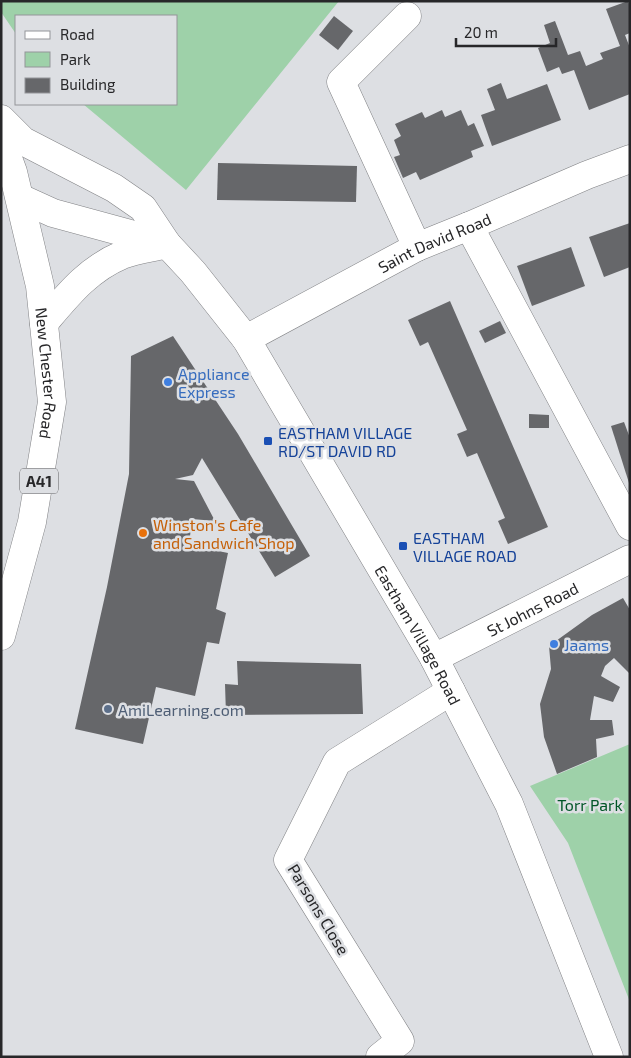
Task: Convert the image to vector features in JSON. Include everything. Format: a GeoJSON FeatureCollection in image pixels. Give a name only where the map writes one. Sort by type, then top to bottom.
{"type":"FeatureCollection","features":[{"type":"Feature","properties":{"kind":"main road"},"geometry":{"type":"LineString","coordinates":[[407,16],[341,82],[417,247]]}},
{"type":"Feature","properties":{"kind":"main road","name":"Eastham Village Road"},"geometry":{"type":"LineString","coordinates":[[1,119],[23,141],[114,188],[143,208],[167,244],[193,272],[246,339],[434,658],[509,804],[609,1057]]}},
{"type":"Feature","properties":{"kind":"main road","name":"New Chester Road"},"geometry":{"type":"LineString","coordinates":[[1,139],[14,172],[40,286],[52,402],[32,522],[1,636]]}},
{"type":"Feature","properties":{"kind":"main road","name":"Saint David Road"},"geometry":{"type":"LineString","coordinates":[[246,339],[417,247],[586,175],[630,159]]}},
{"type":"Feature","properties":{"kind":"main road"},"geometry":{"type":"LineString","coordinates":[[20,198],[53,213],[167,244]]}},
{"type":"Feature","properties":{"kind":"main road"},"geometry":{"type":"LineString","coordinates":[[469,226],[630,526]]}},
{"type":"Feature","properties":{"kind":"main road"},"geometry":{"type":"LineString","coordinates":[[44,323],[75,286],[104,265],[123,255],[167,244]]}},
{"type":"Feature","properties":{"kind":"main road","name":"St Johns Road"},"geometry":{"type":"LineString","coordinates":[[434,658],[630,559]]}},
{"type":"Feature","properties":{"kind":"main road","name":"Parsons Close"},"geometry":{"type":"LineString","coordinates":[[380,1057],[400,1042],[288,860],[337,762],[451,691]]}},
{"type":"Feature","properties":{"kind":"green space"},"geometry":{"type":"Polygon","coordinates":[[[1,1],[339,1],[186,190],[84,105],[178,105],[178,15],[15,15],[15,33],[1,12],[1,1]]]}},
{"type":"Feature","properties":{"kind":"green space","name":"Torr Park"},"geometry":{"type":"Polygon","coordinates":[[[630,744],[630,1002],[568,843],[530,786],[630,744]]]}},
{"type":"Feature","properties":{"kind":"building"},"geometry":{"type":"Polygon","coordinates":[[[628,1],[630,6],[630,33],[625,35],[630,48],[630,94],[589,110],[574,70],[562,74],[559,67],[547,72],[538,48],[550,43],[544,25],[555,21],[568,55],[580,51],[586,66],[603,59],[600,53],[620,46],[606,9],[628,1]]]}},
{"type":"Feature","properties":{"kind":"building"},"geometry":{"type":"Polygon","coordinates":[[[334,16],[353,31],[338,50],[319,35],[334,16]]]}},
{"type":"Feature","properties":{"kind":"building"},"geometry":{"type":"Polygon","coordinates":[[[501,83],[507,99],[547,84],[561,120],[492,146],[481,115],[495,110],[487,89],[501,83]]]}},
{"type":"Feature","properties":{"kind":"building"},"geometry":{"type":"Polygon","coordinates":[[[442,110],[445,117],[461,110],[468,126],[474,123],[484,146],[471,151],[473,157],[420,180],[416,172],[403,178],[394,157],[400,155],[394,140],[401,136],[395,124],[422,112],[425,118],[442,110]]]}},
{"type":"Feature","properties":{"kind":"building"},"geometry":{"type":"Polygon","coordinates":[[[218,163],[357,166],[356,202],[217,200],[218,163]]]}},
{"type":"Feature","properties":{"kind":"building"},"geometry":{"type":"Polygon","coordinates":[[[630,223],[630,267],[604,277],[589,237],[630,223]]]}},
{"type":"Feature","properties":{"kind":"building"},"geometry":{"type":"Polygon","coordinates":[[[571,247],[585,286],[532,306],[517,266],[571,247]]]}},
{"type":"Feature","properties":{"kind":"building"},"geometry":{"type":"Polygon","coordinates":[[[450,301],[548,527],[508,544],[498,521],[505,518],[477,453],[467,457],[457,434],[467,430],[428,342],[420,346],[408,320],[450,301]]]}},
{"type":"Feature","properties":{"kind":"building"},"geometry":{"type":"Polygon","coordinates":[[[500,321],[506,333],[485,343],[479,331],[500,321]]]}},
{"type":"Feature","properties":{"kind":"building"},"geometry":{"type":"Polygon","coordinates":[[[173,336],[238,434],[310,556],[275,577],[202,458],[193,475],[175,479],[194,481],[215,521],[192,519],[189,545],[228,553],[216,609],[226,613],[219,644],[207,642],[195,696],[156,687],[143,744],[75,729],[107,587],[129,474],[131,356],[173,336]]]}},
{"type":"Feature","properties":{"kind":"building"},"geometry":{"type":"Polygon","coordinates":[[[529,414],[549,415],[549,428],[529,428],[529,414]]]}},
{"type":"Feature","properties":{"kind":"building"},"geometry":{"type":"Polygon","coordinates":[[[624,422],[630,438],[629,483],[611,426],[624,422]]]}},
{"type":"Feature","properties":{"kind":"building"},"geometry":{"type":"Polygon","coordinates":[[[623,598],[630,610],[630,674],[614,658],[605,666],[601,676],[620,687],[613,702],[594,696],[590,720],[612,720],[614,735],[596,739],[597,757],[557,774],[544,737],[540,704],[551,669],[549,646],[592,615],[623,598]]]}},
{"type":"Feature","properties":{"kind":"building"},"geometry":{"type":"Polygon","coordinates":[[[237,661],[361,664],[363,714],[226,715],[225,684],[238,685],[237,661]]]}},
{"type":"Feature","properties":{"kind":"place","name":"Appliance Express"},"geometry":{"type":"Point","coordinates":[168,382]}},
{"type":"Feature","properties":{"kind":"place","name":"EASTHAM VILLAGE RD/ST DAVID RD"},"geometry":{"type":"Point","coordinates":[268,441]}},
{"type":"Feature","properties":{"kind":"place","name":"Winston's Cafe and Sandwich Shop"},"geometry":{"type":"Point","coordinates":[143,533]}},
{"type":"Feature","properties":{"kind":"place","name":"EASTHAM VILLAGE ROAD"},"geometry":{"type":"Point","coordinates":[403,546]}},
{"type":"Feature","properties":{"kind":"place","name":"Jaams"},"geometry":{"type":"Point","coordinates":[554,644]}},
{"type":"Feature","properties":{"kind":"place","name":"AmiLearning.com"},"geometry":{"type":"Point","coordinates":[108,709]}}]}
